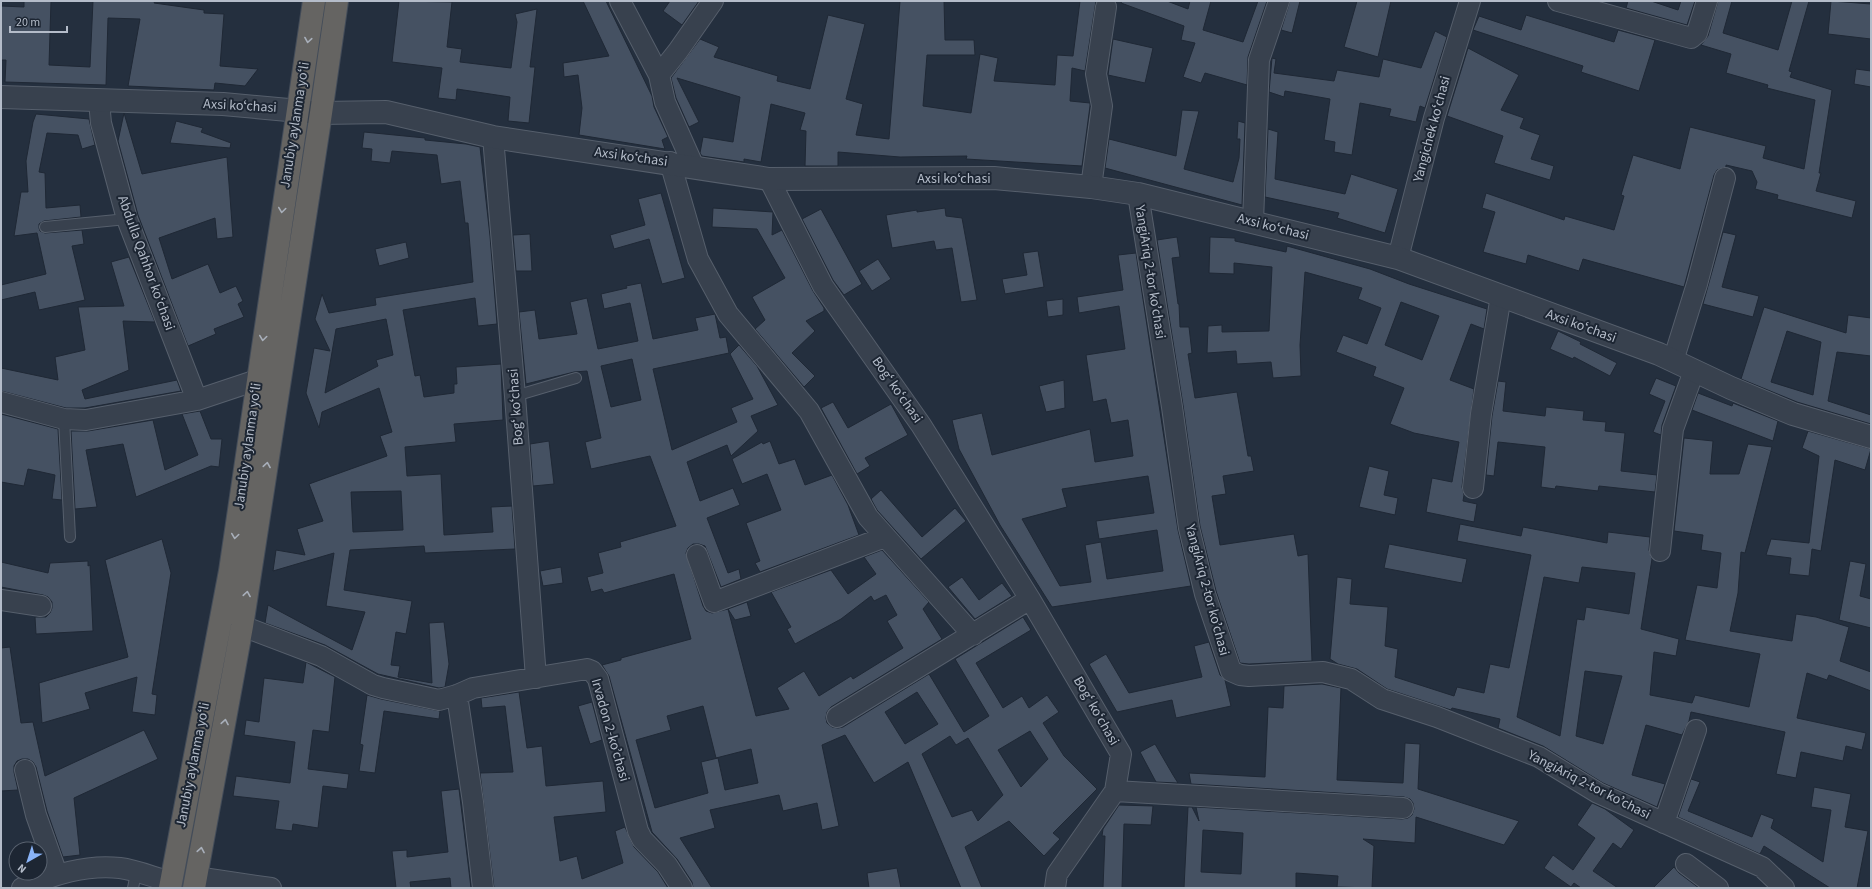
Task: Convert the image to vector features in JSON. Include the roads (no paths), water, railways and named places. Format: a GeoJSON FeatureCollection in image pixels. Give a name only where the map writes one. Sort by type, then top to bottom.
{"type":"FeatureCollection","features":[{"type":"Feature","properties":{"kind":"highway","name":"Janubiy aylanma yoʻli"},"geometry":{"type":"LineString","coordinates":[[170,885],[230,571],[314,1]]}},
{"type":"Feature","properties":{"kind":"highway","name":"Janubiy aylanma yoʻli"},"geometry":{"type":"LineString","coordinates":[[195,883],[242,626],[337,1]]}},
{"type":"Feature","properties":{"kind":"street"},"geometry":{"type":"LineString","coordinates":[[620,1],[659,75],[665,102],[694,167]]}},
{"type":"Feature","properties":{"kind":"street"},"geometry":{"type":"LineString","coordinates":[[659,75],[678,51],[713,1]]}},
{"type":"Feature","properties":{"kind":"street"},"geometry":{"type":"LineString","coordinates":[[1253,222],[1259,60],[1279,1]]}},
{"type":"Feature","properties":{"kind":"street","name":"Yangichek koʻchasi"},"geometry":{"type":"LineString","coordinates":[[1398,258],[1434,118],[1470,1]]}},
{"type":"Feature","properties":{"kind":"street"},"geometry":{"type":"LineString","coordinates":[[1558,1],[1691,38],[1697,33],[1707,1]]}},
{"type":"Feature","properties":{"kind":"street"},"geometry":{"type":"LineString","coordinates":[[1091,187],[1102,106],[1096,74],[1106,7]]}},
{"type":"Feature","properties":{"kind":"street","name":"Axsi koʻchasi"},"geometry":{"type":"LineString","coordinates":[[1,97],[222,104],[297,109],[321,113],[386,112],[493,137],[670,162],[769,179],[994,178],[1091,187],[1138,194],[1398,258],[1674,361],[1731,388],[1794,414],[1871,437]]}},
{"type":"Feature","properties":{"kind":"street","name":"Abdulla Qahhor koʻchasi"},"geometry":{"type":"LineString","coordinates":[[99,101],[101,123],[127,219],[197,400]]}},
{"type":"Feature","properties":{"kind":"street","name":"Bogʻ koʻchasi"},"geometry":{"type":"LineString","coordinates":[[493,137],[515,396],[536,678]]}},
{"type":"Feature","properties":{"kind":"street"},"geometry":{"type":"LineString","coordinates":[[670,162],[698,259],[728,314],[809,411],[868,517],[973,635]]}},
{"type":"Feature","properties":{"kind":"street"},"geometry":{"type":"LineString","coordinates":[[1674,361],[1697,284],[1725,178]]}},
{"type":"Feature","properties":{"kind":"street","name":"Bogʻ koʻchasi"},"geometry":{"type":"LineString","coordinates":[[769,179],[823,286],[921,425],[1030,599],[1121,754],[1115,791],[1057,874],[1055,888]]}},
{"type":"Feature","properties":{"kind":"street","name":"YangiАriq 2-tor koʼchasi"},"geometry":{"type":"LineString","coordinates":[[1138,194],[1172,407],[1189,528],[1205,594],[1231,672],[1249,676],[1323,672],[1351,679],[1382,699],[1437,717],[1539,757],[1598,793],[1762,867],[1784,888]]}},
{"type":"Feature","properties":{"kind":"street"},"geometry":{"type":"LineString","coordinates":[[1474,488],[1481,414],[1500,296]]}},
{"type":"Feature","properties":{"kind":"street"},"geometry":{"type":"LineString","coordinates":[[1660,551],[1673,429],[1694,371]]}},
{"type":"Feature","properties":{"kind":"street"},"geometry":{"type":"LineString","coordinates":[[1,402],[64,419],[86,420],[197,400],[257,380]]}},
{"type":"Feature","properties":{"kind":"street"},"geometry":{"type":"LineString","coordinates":[[697,555],[714,602],[885,537]]}},
{"type":"Feature","properties":{"kind":"street"},"geometry":{"type":"LineString","coordinates":[[837,717],[1030,599]]}},
{"type":"Feature","properties":{"kind":"street"},"geometry":{"type":"LineString","coordinates":[[1,600],[41,606]]}},
{"type":"Feature","properties":{"kind":"street","name":"Irvadon 2-koʼchasi"},"geometry":{"type":"LineString","coordinates":[[242,626],[321,656],[378,686],[439,700],[457,695],[473,688],[587,669],[592,671],[596,674],[638,831],[642,839],[667,865],[682,888]]}},
{"type":"Feature","properties":{"kind":"street"},"geometry":{"type":"LineString","coordinates":[[457,695],[473,802],[483,888]]}},
{"type":"Feature","properties":{"kind":"street"},"geometry":{"type":"LineString","coordinates":[[1664,823],[1696,730]]}},
{"type":"Feature","properties":{"kind":"street"},"geometry":{"type":"LineString","coordinates":[[24,770],[36,815],[57,874]]}},
{"type":"Feature","properties":{"kind":"street"},"geometry":{"type":"LineString","coordinates":[[1115,791],[1403,808]]}},
{"type":"Feature","properties":{"kind":"street"},"geometry":{"type":"LineString","coordinates":[[1686,864],[1718,888]]}},
{"type":"Feature","properties":{"kind":"street"},"geometry":{"type":"LineString","coordinates":[[22,888],[57,874],[83,868],[120,868],[135,880],[170,885]]}},
{"type":"Feature","properties":{"kind":"street"},"geometry":{"type":"LineString","coordinates":[[195,883],[271,888]]}},
{"type":"Feature","properties":{"kind":"lane"},"geometry":{"type":"LineString","coordinates":[[45,227],[127,219]]}},
{"type":"Feature","properties":{"kind":"lane"},"geometry":{"type":"LineString","coordinates":[[515,396],[576,378]]}},
{"type":"Feature","properties":{"kind":"lane"},"geometry":{"type":"LineString","coordinates":[[64,419],[70,537]]}}]}
